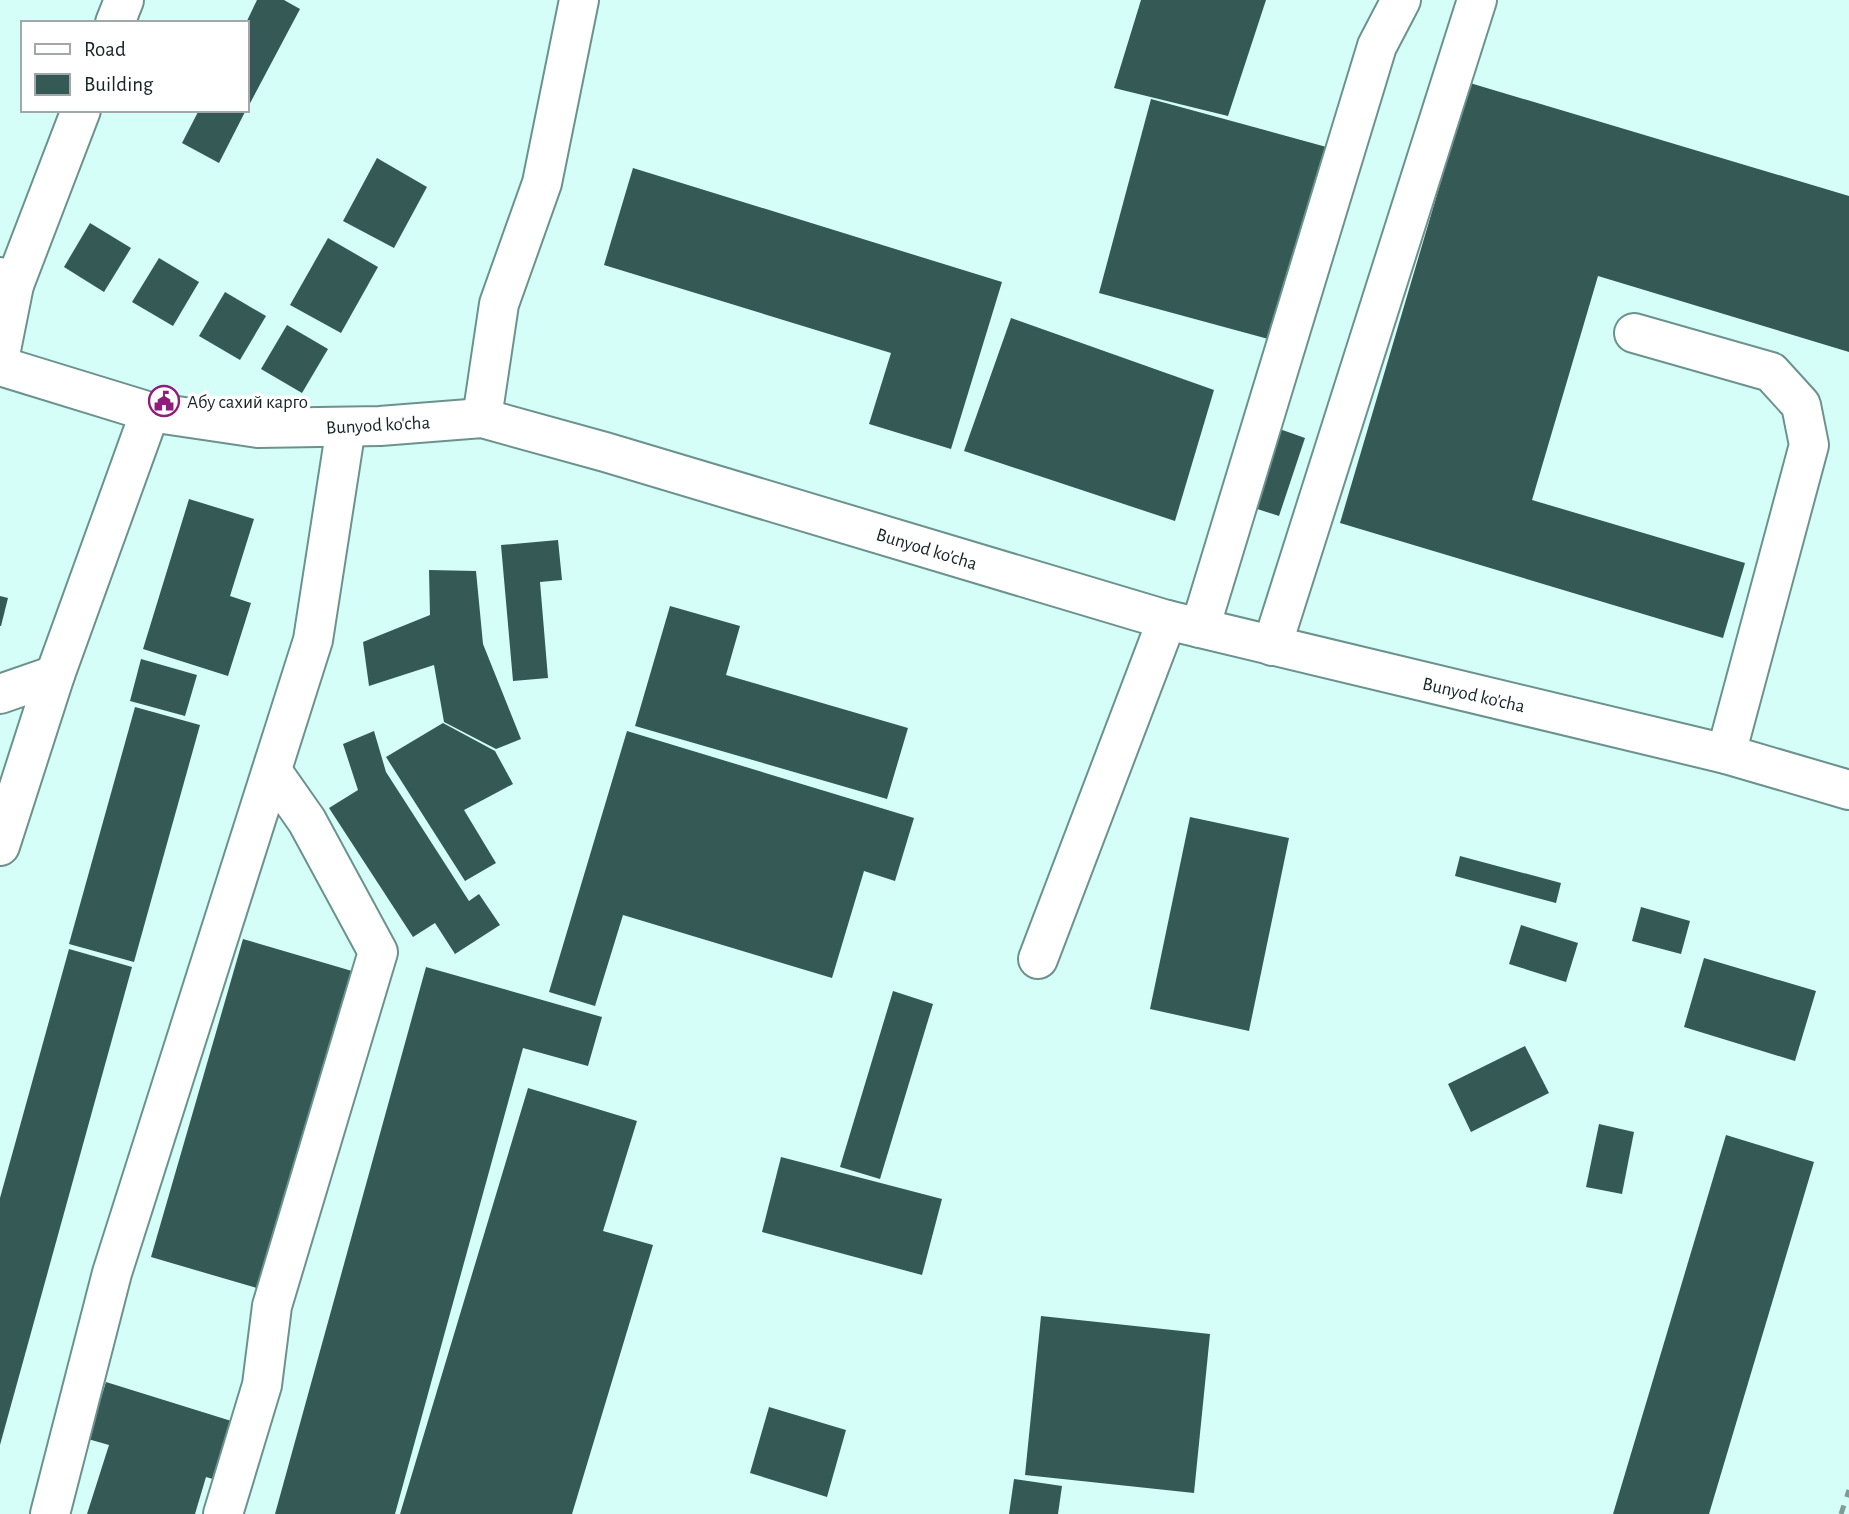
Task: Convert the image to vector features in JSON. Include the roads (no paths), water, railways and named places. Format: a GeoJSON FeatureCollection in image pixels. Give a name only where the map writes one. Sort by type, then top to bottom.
{"type":"FeatureCollection","features":[{"type":"Feature","properties":{"kind":"street"},"geometry":{"type":"LineString","coordinates":[[116,21],[124,0]]}},
{"type":"Feature","properties":{"kind":"street"},"geometry":{"type":"LineString","coordinates":[[482,418],[499,304],[542,183],[579,0]]}},
{"type":"Feature","properties":{"kind":"street"},"geometry":{"type":"LineString","coordinates":[[1038,959],[1183,624],[1377,46],[1401,0]]}},
{"type":"Feature","properties":{"kind":"street"},"geometry":{"type":"LineString","coordinates":[[1272,646],[1477,0]]}},
{"type":"Feature","properties":{"kind":"street"},"geometry":{"type":"LineString","coordinates":[[0,355],[7,281],[80,112]]}},
{"type":"Feature","properties":{"kind":"street"},"geometry":{"type":"LineString","coordinates":[[1634,334],[1771,372],[1801,405],[1809,445],[1726,754]]}},
{"type":"Feature","properties":{"kind":"street","name":"Bunyod ko'cha"},"geometry":{"type":"LineString","coordinates":[[0,366],[150,412],[258,428],[346,427],[482,418],[1183,624],[1726,754],[1849,790]]}},
{"type":"Feature","properties":{"kind":"street"},"geometry":{"type":"LineString","coordinates":[[0,846],[55,675],[150,412]]}},
{"type":"Feature","properties":{"kind":"street"},"geometry":{"type":"LineString","coordinates":[[50,1514],[112,1273],[313,640],[346,427]]}},
{"type":"Feature","properties":{"kind":"street"},"geometry":{"type":"LineString","coordinates":[[0,694],[55,675]]}},
{"type":"Feature","properties":{"kind":"street"},"geometry":{"type":"LineString","coordinates":[[223,1514],[262,1385],[272,1306],[378,952],[307,821],[272,771]]}},
{"type":"Feature","properties":{"kind":"railway"},"geometry":{"type":"LineString","coordinates":[[1841,1514],[1849,1490]]}},
{"type":"Feature","properties":{"kind":"place","name":"Абу сахий карго"},"geometry":{"type":"Point","coordinates":[164,401]}}]}
